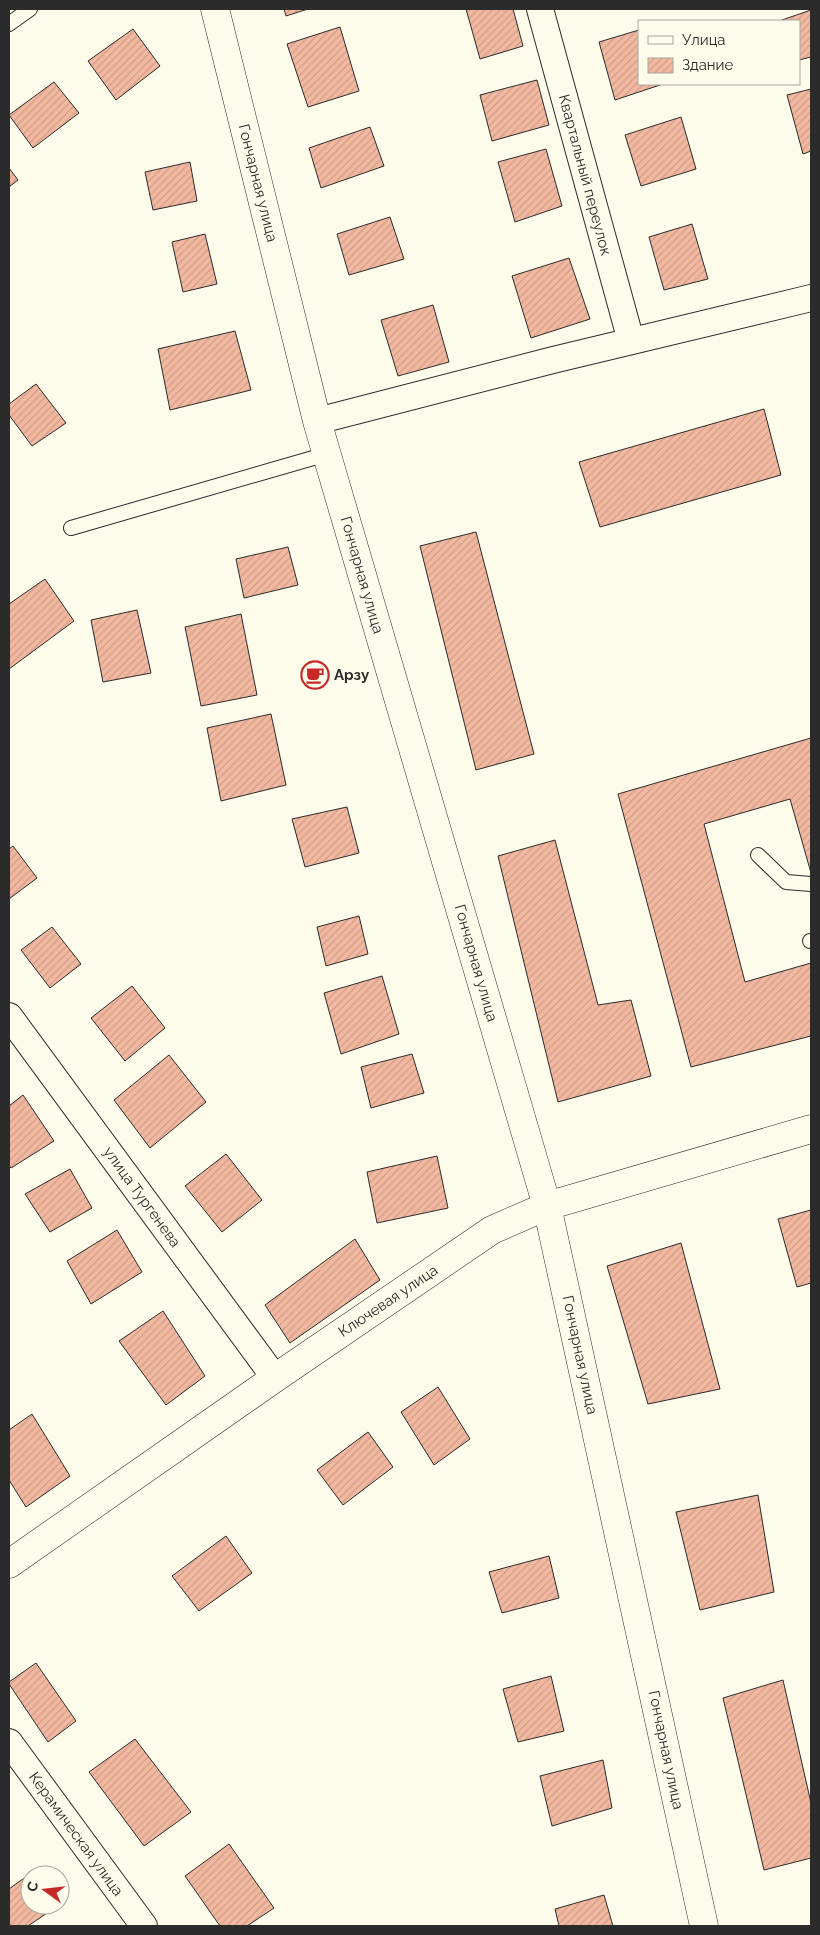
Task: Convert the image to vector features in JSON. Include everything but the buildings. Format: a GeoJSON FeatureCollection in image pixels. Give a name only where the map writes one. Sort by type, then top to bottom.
{"type":"FeatureCollection","features":[{"type":"Feature","properties":{"kind":"street","name":"Гончарная улица"},"geometry":{"type":"LineString","coordinates":[[215,9],[317,420],[547,1206],[704,1926]]}},
{"type":"Feature","properties":{"kind":"street","name":"Квартальный переулок"},"geometry":{"type":"LineString","coordinates":[[540,9],[631,341]]}},
{"type":"Feature","properties":{"kind":"street"},"geometry":{"type":"LineString","coordinates":[[317,420],[811,298]]}},
{"type":"Feature","properties":{"kind":"street","name":"улица Тургенева"},"geometry":{"type":"LineString","coordinates":[[9,1016],[275,1378]]}},
{"type":"Feature","properties":{"kind":"street","name":"Ключевая улица"},"geometry":{"type":"LineString","coordinates":[[9,1564],[275,1378],[492,1230],[547,1206],[811,1129]]}},
{"type":"Feature","properties":{"kind":"street","name":"Керамическая улица"},"geometry":{"type":"LineString","coordinates":[[9,1742],[144,1926]]}},
{"type":"Feature","properties":{"kind":"lane"},"geometry":{"type":"LineString","coordinates":[[9,24],[30,9]]}},
{"type":"Feature","properties":{"kind":"lane"},"geometry":{"type":"LineString","coordinates":[[71,528],[327,454]]}},
{"type":"Feature","properties":{"kind":"lane"},"geometry":{"type":"LineString","coordinates":[[758,855],[786,882],[811,884]]}},
{"type":"Feature","properties":{"kind":"place","name":"Арзу"},"geometry":{"type":"Point","coordinates":[315,675]}}]}
